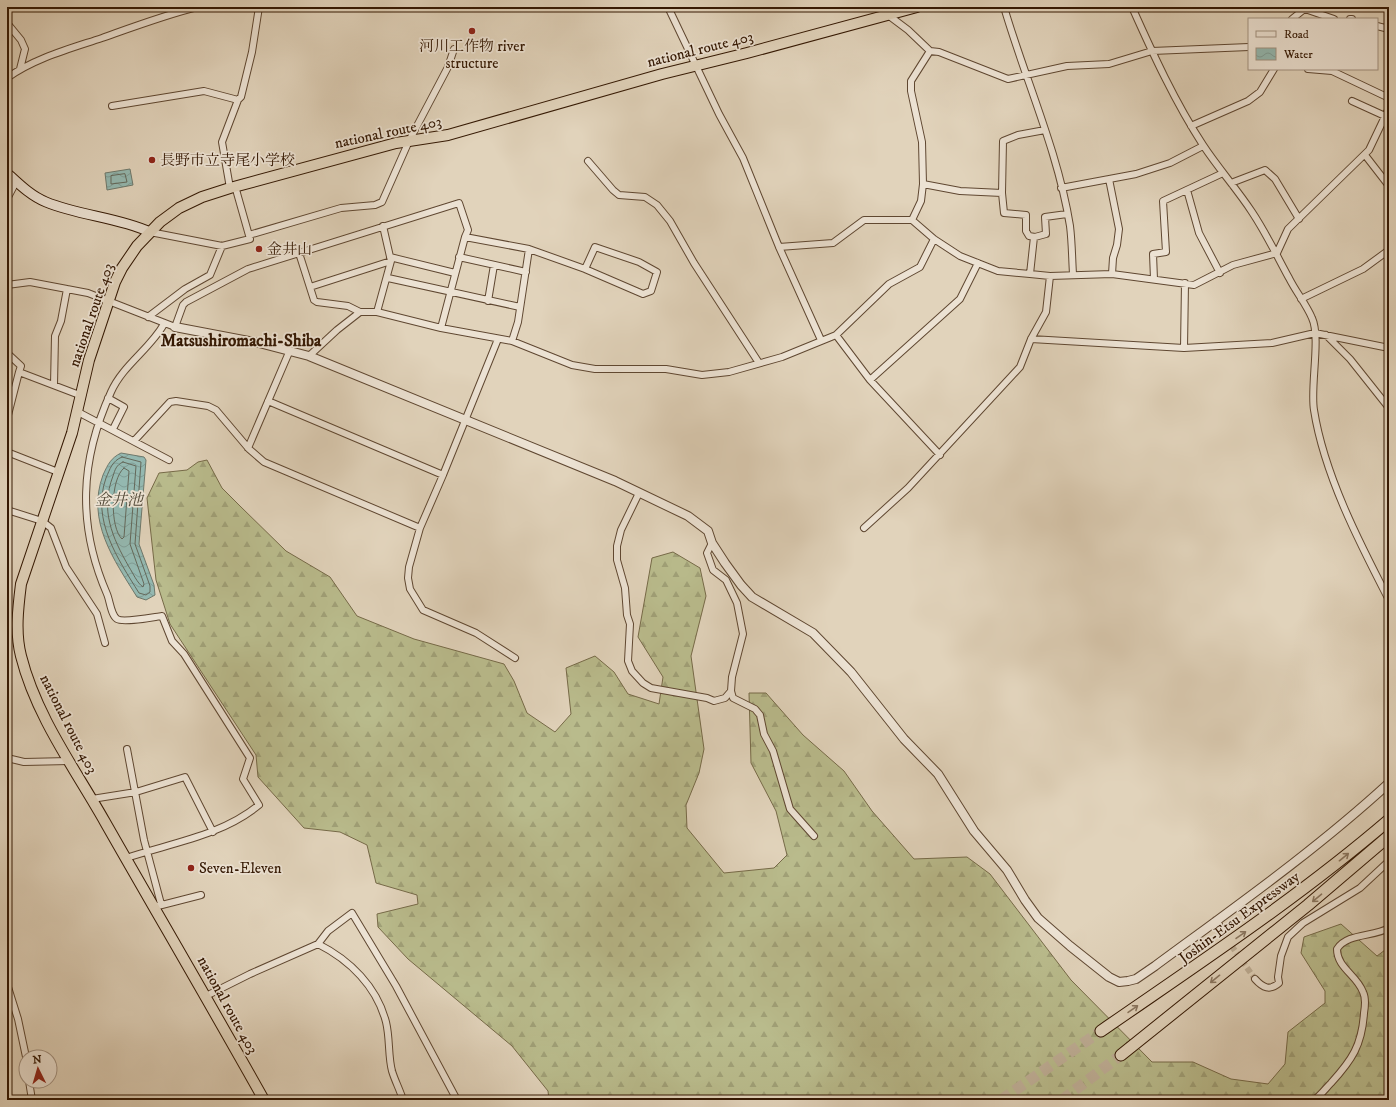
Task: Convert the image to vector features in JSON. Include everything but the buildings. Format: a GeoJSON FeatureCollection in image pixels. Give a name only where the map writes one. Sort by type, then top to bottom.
{"type":"FeatureCollection","features":[{"type":"Feature","properties":{"kind":"highway","name":"national route 403"},"geometry":{"type":"LineString","coordinates":[[264,1100],[158,906],[126,858],[69,760],[34,696],[20,654],[18,606],[21,584],[78,412],[89,360],[109,300],[122,268],[137,246],[150,232],[179,208],[202,197],[233,187],[409,140],[448,135],[917,7]]}},
{"type":"Feature","properties":{"kind":"highway","name":"Joshin-Etsu Expressway"},"geometry":{"type":"LineString","coordinates":[[1101,1031],[1276,909],[1335,865],[1389,820]]}},
{"type":"Feature","properties":{"kind":"highway","name":"Joshin-Etsu Expressway"},"geometry":{"type":"LineString","coordinates":[[1121,1055],[1308,905],[1389,836]]}},
{"type":"Feature","properties":{"kind":"main road"},"geometry":{"type":"LineString","coordinates":[[7,173],[12,185],[46,202],[83,213],[124,222],[150,232]]}},
{"type":"Feature","properties":{"kind":"street"},"geometry":{"type":"LineString","coordinates":[[7,78],[20,69],[55,53],[132,26],[197,7]]}},
{"type":"Feature","properties":{"kind":"street"},"geometry":{"type":"LineString","coordinates":[[150,232],[222,246],[250,239],[233,187],[222,142],[238,100],[241,97],[252,52],[259,7]]}},
{"type":"Feature","properties":{"kind":"street"},"geometry":{"type":"LineString","coordinates":[[668,7],[719,114],[743,158],[779,247],[821,340]]}},
{"type":"Feature","properties":{"kind":"street"},"geometry":{"type":"LineString","coordinates":[[1004,7],[1045,130],[1061,188],[1070,226],[1073,274]]}},
{"type":"Feature","properties":{"kind":"street"},"geometry":{"type":"LineString","coordinates":[[1132,7],[1152,51],[1191,126],[1251,211],[1277,253],[1313,319],[1315,333],[1314,409],[1324,456],[1370,563],[1389,600]]}},
{"type":"Feature","properties":{"kind":"street"},"geometry":{"type":"LineString","coordinates":[[1293,18],[1306,8],[1331,18]]}},
{"type":"Feature","properties":{"kind":"street"},"geometry":{"type":"LineString","coordinates":[[888,15],[908,30],[930,51],[939,52],[1008,79],[1067,66],[1109,64],[1152,51],[1248,47]]}},
{"type":"Feature","properties":{"kind":"street"},"geometry":{"type":"LineString","coordinates":[[7,23],[24,45],[26,52],[20,69]]}},
{"type":"Feature","properties":{"kind":"street"},"geometry":{"type":"LineString","coordinates":[[1378,26],[1389,29]]}},
{"type":"Feature","properties":{"kind":"street"},"geometry":{"type":"LineString","coordinates":[[249,235],[341,208],[375,205],[382,202],[409,140],[448,67],[454,49]]}},
{"type":"Feature","properties":{"kind":"street"},"geometry":{"type":"LineString","coordinates":[[912,220],[921,201],[923,184],[922,142],[911,91],[911,81],[914,73],[930,51]]}},
{"type":"Feature","properties":{"kind":"street"},"geometry":{"type":"LineString","coordinates":[[1191,126],[1248,101],[1260,92],[1273,70]]}},
{"type":"Feature","properties":{"kind":"street"},"geometry":{"type":"LineString","coordinates":[[1333,70],[1389,98]]}},
{"type":"Feature","properties":{"kind":"street"},"geometry":{"type":"LineString","coordinates":[[112,106],[204,91],[238,100]]}},
{"type":"Feature","properties":{"kind":"street"},"geometry":{"type":"LineString","coordinates":[[1352,101],[1385,116]]}},
{"type":"Feature","properties":{"kind":"street"},"geometry":{"type":"LineString","coordinates":[[779,247],[834,242],[864,220],[912,220],[934,239],[960,256],[998,271],[1050,276],[1073,274],[1112,274],[1194,285],[1233,266],[1277,253],[1288,229],[1369,150],[1389,108]]}},
{"type":"Feature","properties":{"kind":"street"},"geometry":{"type":"LineString","coordinates":[[1045,130],[1018,135],[1003,141],[1002,193],[1004,213],[1026,216],[1026,231],[1030,236],[1034,237],[1046,234],[1045,217],[1067,214]]}},
{"type":"Feature","properties":{"kind":"street"},"geometry":{"type":"LineString","coordinates":[[1061,188],[1136,174],[1170,163],[1204,146]]}},
{"type":"Feature","properties":{"kind":"street"},"geometry":{"type":"LineString","coordinates":[[1365,155],[1389,186]]}},
{"type":"Feature","properties":{"kind":"street"},"geometry":{"type":"LineString","coordinates":[[588,160],[619,195],[645,197],[657,205],[670,221],[694,263],[759,363]]}},
{"type":"Feature","properties":{"kind":"street"},"geometry":{"type":"LineString","coordinates":[[1231,183],[1265,170],[1275,179],[1299,219]]}},
{"type":"Feature","properties":{"kind":"street"},"geometry":{"type":"LineString","coordinates":[[1154,279],[1153,254],[1166,252],[1163,201],[1223,173]]}},
{"type":"Feature","properties":{"kind":"street"},"geometry":{"type":"LineString","coordinates":[[1109,179],[1118,229],[1112,274]]}},
{"type":"Feature","properties":{"kind":"street"},"geometry":{"type":"LineString","coordinates":[[923,184],[960,191],[1002,193]]}},
{"type":"Feature","properties":{"kind":"street"},"geometry":{"type":"LineString","coordinates":[[7,199],[12,185]]}},
{"type":"Feature","properties":{"kind":"street"},"geometry":{"type":"LineString","coordinates":[[1187,190],[1199,233],[1220,273]]}},
{"type":"Feature","properties":{"kind":"street"},"geometry":{"type":"LineString","coordinates":[[175,327],[183,305],[192,298],[248,269],[459,203],[468,230],[449,292],[441,328]]}},
{"type":"Feature","properties":{"kind":"street"},"geometry":{"type":"LineString","coordinates":[[377,312],[388,278],[391,259],[383,226]]}},
{"type":"Feature","properties":{"kind":"street"},"geometry":{"type":"LineString","coordinates":[[465,237],[529,249],[585,269],[643,294],[651,291],[657,272],[639,262],[595,247],[585,269]]}},
{"type":"Feature","properties":{"kind":"street"},"geometry":{"type":"LineString","coordinates":[[1030,274],[1034,237]]}},
{"type":"Feature","properties":{"kind":"street"},"geometry":{"type":"LineString","coordinates":[[299,253],[314,300],[317,302],[348,306],[360,312],[377,312],[441,328],[512,341],[572,364],[595,369],[666,369],[702,375],[728,372],[782,357],[836,335],[889,284],[920,267],[934,239]]}},
{"type":"Feature","properties":{"kind":"street"},"geometry":{"type":"LineString","coordinates":[[148,317],[185,289],[210,275],[222,246]]}},
{"type":"Feature","properties":{"kind":"street"},"geometry":{"type":"LineString","coordinates":[[512,341],[520,307],[529,249]]}},
{"type":"Feature","properties":{"kind":"street"},"geometry":{"type":"LineString","coordinates":[[1301,299],[1363,269],[1389,250]]}},
{"type":"Feature","properties":{"kind":"street"},"geometry":{"type":"LineString","coordinates":[[459,257],[526,272]]}},
{"type":"Feature","properties":{"kind":"street"},"geometry":{"type":"LineString","coordinates":[[310,286],[391,259],[455,273]]}},
{"type":"Feature","properties":{"kind":"street"},"geometry":{"type":"LineString","coordinates":[[870,380],[960,299],[978,263]]}},
{"type":"Feature","properties":{"kind":"street"},"geometry":{"type":"LineString","coordinates":[[488,301],[494,265]]}},
{"type":"Feature","properties":{"kind":"street"},"geometry":{"type":"LineString","coordinates":[[864,528],[908,488],[940,455],[1020,367],[1031,339],[1046,312],[1050,276]]}},
{"type":"Feature","properties":{"kind":"street"},"geometry":{"type":"LineString","coordinates":[[388,278],[520,307]]}},
{"type":"Feature","properties":{"kind":"street"},"geometry":{"type":"LineString","coordinates":[[7,285],[30,282],[88,293],[109,300],[164,324],[290,350],[309,356],[615,481],[688,516],[708,531],[712,544],[741,586],[752,597],[813,633],[851,672],[904,739],[938,774],[974,831],[1007,870],[1038,918],[1094,967],[1119,982],[1136,979],[1216,921],[1351,818],[1389,783]]}},
{"type":"Feature","properties":{"kind":"street"},"geometry":{"type":"LineString","coordinates":[[1184,348],[1186,283]]}},
{"type":"Feature","properties":{"kind":"street"},"geometry":{"type":"LineString","coordinates":[[54,385],[55,336],[61,321],[67,289]]}},
{"type":"Feature","properties":{"kind":"street"},"geometry":{"type":"LineString","coordinates":[[309,356],[336,330],[360,312]]}},
{"type":"Feature","properties":{"kind":"street"},"geometry":{"type":"LineString","coordinates":[[126,858],[213,832],[247,814],[258,806],[243,779],[250,758],[184,654],[172,641],[162,616],[121,620],[115,616],[95,564],[88,532],[85,502],[87,465],[108,398],[122,373],[156,336],[164,324]]}},
{"type":"Feature","properties":{"kind":"street"},"geometry":{"type":"LineString","coordinates":[[1031,339],[1184,348],[1272,343],[1315,333],[1389,348]]}},
{"type":"Feature","properties":{"kind":"street"},"geometry":{"type":"LineString","coordinates":[[836,335],[870,380],[940,455]]}},
{"type":"Feature","properties":{"kind":"street"},"geometry":{"type":"LineString","coordinates":[[1326,335],[1350,359],[1389,408]]}},
{"type":"Feature","properties":{"kind":"street"},"geometry":{"type":"LineString","coordinates":[[498,339],[420,528],[408,572],[410,589],[423,610],[476,633],[515,658]]}},
{"type":"Feature","properties":{"kind":"street"},"geometry":{"type":"LineString","coordinates":[[248,448],[290,350]]}},
{"type":"Feature","properties":{"kind":"street"},"geometry":{"type":"LineString","coordinates":[[7,353],[21,366],[7,419]]}},
{"type":"Feature","properties":{"kind":"street"},"geometry":{"type":"LineString","coordinates":[[19,372],[82,396]]}},
{"type":"Feature","properties":{"kind":"street"},"geometry":{"type":"LineString","coordinates":[[108,398],[124,407],[113,429]]}},
{"type":"Feature","properties":{"kind":"street"},"geometry":{"type":"LineString","coordinates":[[134,441],[165,405],[176,401],[208,406],[216,410],[248,448],[264,462],[420,528]]}},
{"type":"Feature","properties":{"kind":"street"},"geometry":{"type":"LineString","coordinates":[[268,401],[443,475]]}},
{"type":"Feature","properties":{"kind":"street"},"geometry":{"type":"LineString","coordinates":[[78,412],[100,422],[169,460]]}},
{"type":"Feature","properties":{"kind":"street"},"geometry":{"type":"LineString","coordinates":[[7,452],[58,472]]}},
{"type":"Feature","properties":{"kind":"street"},"geometry":{"type":"LineString","coordinates":[[639,493],[616,546],[617,560],[624,588],[627,615],[630,624],[628,661],[632,671],[643,683],[652,688],[702,696],[714,701],[725,698],[731,691]]}},
{"type":"Feature","properties":{"kind":"street"},"geometry":{"type":"LineString","coordinates":[[7,510],[42,521],[51,528],[66,567],[97,614],[105,643]]}},
{"type":"Feature","properties":{"kind":"street"},"geometry":{"type":"LineString","coordinates":[[712,544],[707,553],[713,570],[726,580],[737,603],[742,634],[732,677],[731,691],[733,698],[755,709],[760,715],[764,734],[773,751],[790,809],[814,836]]}},
{"type":"Feature","properties":{"kind":"street"},"geometry":{"type":"LineString","coordinates":[[127,749],[158,906],[201,895]]}},
{"type":"Feature","properties":{"kind":"street"},"geometry":{"type":"LineString","coordinates":[[7,758],[24,762],[69,760]]}},
{"type":"Feature","properties":{"kind":"street"},"geometry":{"type":"LineString","coordinates":[[92,799],[136,792],[185,777],[213,832]]}},
{"type":"Feature","properties":{"kind":"street"},"geometry":{"type":"LineString","coordinates":[[1255,979],[1261,986],[1268,989],[1274,987],[1279,982],[1278,976],[1281,956],[1288,937],[1303,923],[1360,888],[1389,861]]}},
{"type":"Feature","properties":{"kind":"street"},"geometry":{"type":"LineString","coordinates":[[206,996],[250,974],[318,944],[328,931],[352,913],[396,986],[457,1100]]}},
{"type":"Feature","properties":{"kind":"street"},"geometry":{"type":"LineString","coordinates":[[1216,921],[1222,931]]}},
{"type":"Feature","properties":{"kind":"street"},"geometry":{"type":"LineString","coordinates":[[1314,1100],[1353,1056],[1363,1033],[1365,1005],[1364,993],[1355,978],[1343,967],[1337,956],[1337,949],[1345,940],[1376,934],[1389,928]]}},
{"type":"Feature","properties":{"kind":"street"},"geometry":{"type":"LineString","coordinates":[[318,944],[331,950],[360,974],[372,989],[386,1022],[392,1071],[403,1100]]}},
{"type":"Feature","properties":{"kind":"street"},"geometry":{"type":"LineString","coordinates":[[7,984],[18,1019],[24,1049]]}},
{"type":"Feature","properties":{"kind":"street"},"geometry":{"type":"LineString","coordinates":[[30,1089],[32,1100]]}},
{"type":"Feature","properties":{"kind":"green space"},"geometry":{"type":"Polygon","coordinates":[[[207,460],[222,488],[286,551],[330,577],[357,616],[414,639],[504,664],[514,681],[527,713],[555,732],[571,714],[566,668],[595,656],[614,672],[628,694],[659,704],[663,677],[638,637],[652,558],[673,552],[700,568],[706,596],[691,656],[704,749],[699,773],[686,805],[687,828],[724,873],[774,868],[787,855],[776,811],[751,763],[749,693],[766,693],[803,735],[844,771],[872,811],[914,859],[967,857],[990,874],[1071,980],[1152,1062],[1193,1062],[1231,1079],[1268,1084],[1285,1064],[1288,1032],[1325,1003],[1325,991],[1301,953],[1304,937],[1341,924],[1377,956],[1389,947],[1389,1100],[549,1100],[548,1091],[512,1046],[408,959],[378,927],[377,914],[418,904],[417,895],[376,883],[367,845],[340,832],[304,828],[258,777],[256,755],[170,624],[156,580],[147,498],[159,473],[187,470],[198,462],[207,460]]]}},
{"type":"Feature","properties":{"kind":"water"},"geometry":{"type":"Polygon","coordinates":[[[130,169],[133,185],[107,190],[105,173],[130,169]]]}},
{"type":"Feature","properties":{"kind":"water","name":"金井池"},"geometry":{"type":"Polygon","coordinates":[[[121,453],[144,457],[146,460],[139,544],[154,585],[155,595],[146,600],[137,597],[120,569],[105,539],[100,524],[98,508],[99,492],[103,475],[110,462],[121,453]]]}},
{"type":"Feature","properties":{"kind":"tunnel"},"geometry":{"type":"LineString","coordinates":[[1221,931],[1255,979]]}},
{"type":"Feature","properties":{"kind":"tunnel"},"geometry":{"type":"LineString","coordinates":[[1001,1100],[1101,1031]]}},
{"type":"Feature","properties":{"kind":"tunnel"},"geometry":{"type":"LineString","coordinates":[[1062,1100],[1121,1055]]}},
{"type":"Feature","properties":{"kind":"place","name":"河川工作物 river structure"},"geometry":{"type":"Point","coordinates":[472,31]}},
{"type":"Feature","properties":{"kind":"place","name":"長野市立寺尾小学校"},"geometry":{"type":"Point","coordinates":[152,160]}},
{"type":"Feature","properties":{"kind":"place","name":"金井山"},"geometry":{"type":"Point","coordinates":[259,249]}},
{"type":"Feature","properties":{"kind":"place","name":"Seven-Eleven"},"geometry":{"type":"Point","coordinates":[191,868]}},
{"type":"Feature","properties":{"kind":"district","name":"Matsushiromachi-Shiba"},"geometry":{"type":"Point","coordinates":[241,340]}}]}
